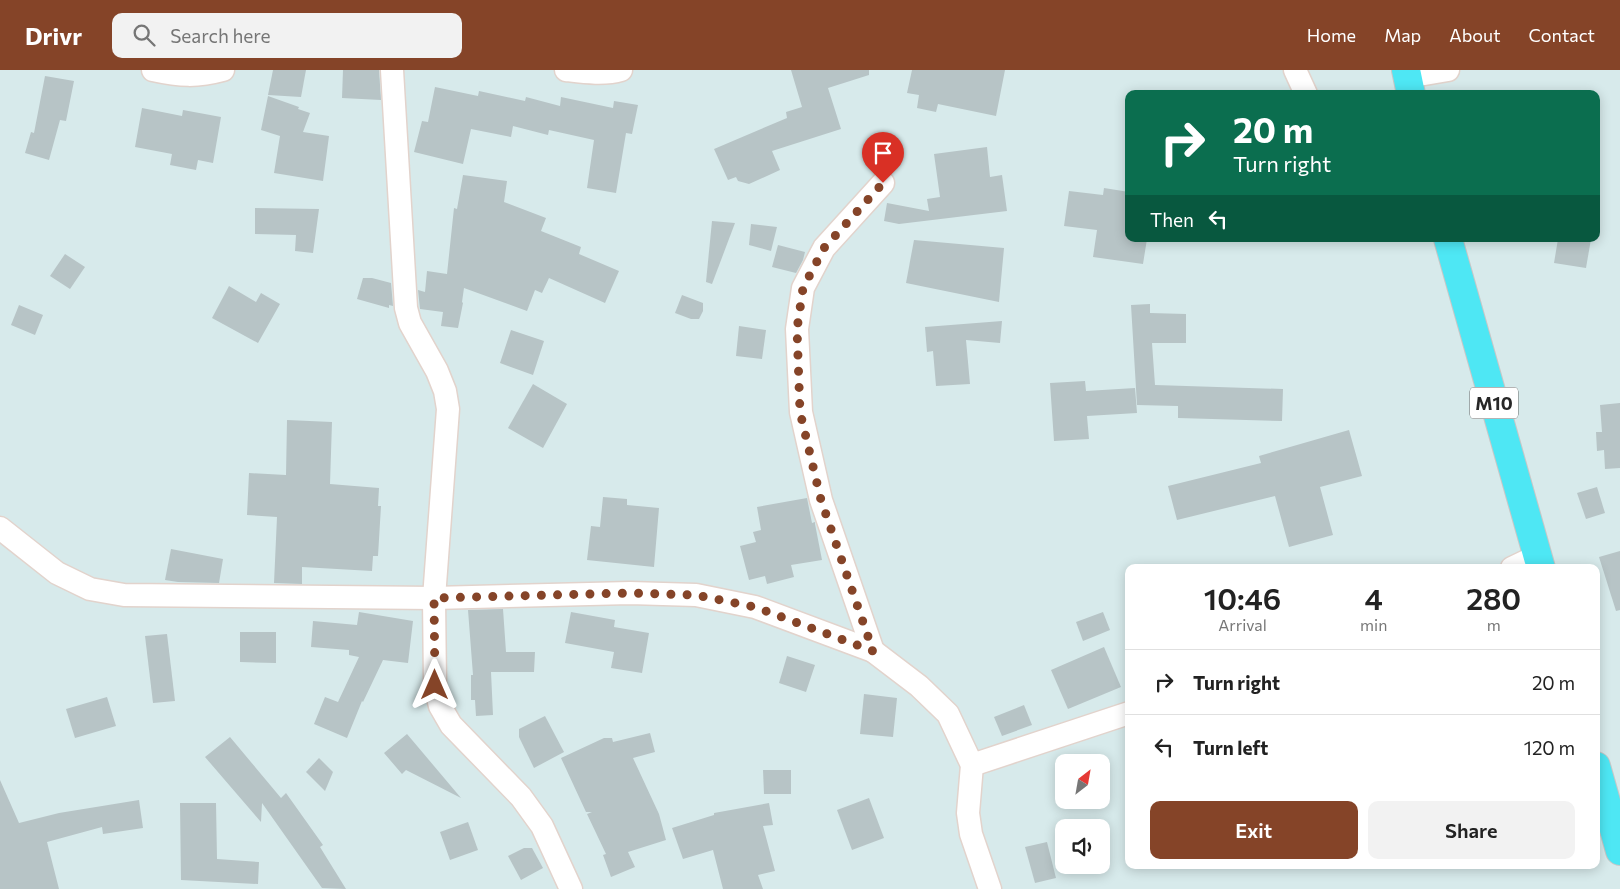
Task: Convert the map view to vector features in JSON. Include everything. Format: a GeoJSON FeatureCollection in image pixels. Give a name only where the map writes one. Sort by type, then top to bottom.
{"type":"FeatureCollection","features":[{"type":"Feature","properties":{"kind":"highway","name":"M10"},"geometry":{"type":"LineString","coordinates":[[1449,242],[1539,562]]}},
{"type":"Feature","properties":{"kind":"highway"},"geometry":{"type":"LineString","coordinates":[[1600,777],[1616,820],[1620,851]]}},
{"type":"Feature","properties":{"kind":"street"},"geometry":{"type":"LineString","coordinates":[[153,70],[179,75],[202,74],[223,70]]}},
{"type":"Feature","properties":{"kind":"street"},"geometry":{"type":"LineString","coordinates":[[392,70],[406,308],[410,323],[437,371],[445,390],[448,409],[434,598],[435,685],[440,706],[451,725],[521,797],[542,826],[571,889]]}},
{"type":"Feature","properties":{"kind":"street"},"geometry":{"type":"LineString","coordinates":[[566,70],[579,72],[615,72],[621,70]]}},
{"type":"Feature","properties":{"kind":"street"},"geometry":{"type":"LineString","coordinates":[[1295,70],[1304,90]]}},
{"type":"Feature","properties":{"kind":"street"},"geometry":{"type":"LineString","coordinates":[[1408,80],[1448,70]]}},
{"type":"Feature","properties":{"kind":"street"},"geometry":{"type":"LineString","coordinates":[[873,651],[821,500],[800,412],[797,329],[803,288],[824,248],[883,183]]}},
{"type":"Feature","properties":{"kind":"street"},"geometry":{"type":"LineString","coordinates":[[0,528],[57,573],[90,589],[124,596],[434,598],[630,593],[696,595],[755,607],[873,651],[919,686],[948,714],[972,765],[968,813],[971,834],[990,889]]}},
{"type":"Feature","properties":{"kind":"street"},"geometry":{"type":"LineString","coordinates":[[972,765],[1125,714]]}},
{"type":"Feature","properties":{"kind":"building"},"geometry":{"type":"Polygon","coordinates":[[[273,70],[306,70],[301,97],[268,95],[273,70]]]}},
{"type":"Feature","properties":{"kind":"building"},"geometry":{"type":"Polygon","coordinates":[[[343,70],[379,70],[381,100],[342,98],[343,70]]]}},
{"type":"Feature","properties":{"kind":"building"},"geometry":{"type":"Polygon","coordinates":[[[791,70],[869,70],[869,75],[828,88],[841,129],[772,151],[780,170],[749,184],[738,181],[736,177],[728,180],[714,149],[787,118],[786,112],[802,107],[791,70]]]}},
{"type":"Feature","properties":{"kind":"building"},"geometry":{"type":"Polygon","coordinates":[[[912,70],[1005,70],[996,116],[938,104],[936,112],[917,108],[919,95],[907,93],[912,70]]]}},
{"type":"Feature","properties":{"kind":"building"},"geometry":{"type":"Polygon","coordinates":[[[45,76],[74,81],[66,121],[60,120],[49,160],[25,153],[31,132],[34,133],[45,76]]]}},
{"type":"Feature","properties":{"kind":"building"},"geometry":{"type":"Polygon","coordinates":[[[435,87],[478,96],[479,91],[525,101],[526,97],[560,106],[561,97],[613,108],[614,101],[638,105],[632,134],[626,133],[616,193],[587,188],[594,140],[549,130],[548,135],[513,126],[511,137],[471,129],[463,164],[414,152],[422,121],[428,122],[435,87]]]}},
{"type":"Feature","properties":{"kind":"building"},"geometry":{"type":"Polygon","coordinates":[[[268,96],[310,113],[303,132],[329,136],[323,181],[274,173],[280,136],[261,130],[268,96]]]}},
{"type":"Feature","properties":{"kind":"building"},"geometry":{"type":"Polygon","coordinates":[[[142,108],[182,116],[183,110],[221,117],[213,163],[198,160],[196,170],[170,165],[172,154],[135,147],[142,108]]]}},
{"type":"Feature","properties":{"kind":"building"},"geometry":{"type":"Polygon","coordinates":[[[987,147],[990,177],[1002,175],[1007,211],[899,224],[884,221],[887,203],[929,211],[927,199],[940,197],[934,154],[987,147]]]}},
{"type":"Feature","properties":{"kind":"building"},"geometry":{"type":"Polygon","coordinates":[[[463,175],[507,181],[504,202],[546,218],[541,231],[581,247],[579,254],[619,271],[605,303],[549,278],[542,293],[535,290],[527,311],[464,288],[458,328],[441,326],[443,312],[420,309],[418,290],[425,292],[427,271],[447,274],[454,208],[457,209],[463,175]]]}},
{"type":"Feature","properties":{"kind":"building"},"geometry":{"type":"Polygon","coordinates":[[[1104,188],[1125,191],[1125,242],[1147,242],[1143,264],[1093,257],[1097,230],[1064,226],[1069,191],[1103,195],[1104,188]]]}},
{"type":"Feature","properties":{"kind":"building"},"geometry":{"type":"Polygon","coordinates":[[[255,208],[319,209],[313,253],[295,251],[296,235],[255,234],[255,208]]]}},
{"type":"Feature","properties":{"kind":"building"},"geometry":{"type":"Polygon","coordinates":[[[712,221],[735,223],[712,284],[706,282],[712,221]]]}},
{"type":"Feature","properties":{"kind":"building"},"geometry":{"type":"Polygon","coordinates":[[[751,224],[777,227],[771,251],[749,245],[751,224]]]}},
{"type":"Feature","properties":{"kind":"building"},"geometry":{"type":"Polygon","coordinates":[[[914,240],[1004,248],[999,302],[906,283],[914,240]]]}},
{"type":"Feature","properties":{"kind":"building"},"geometry":{"type":"Polygon","coordinates":[[[1558,242],[1590,242],[1586,268],[1554,263],[1558,242]]]}},
{"type":"Feature","properties":{"kind":"building"},"geometry":{"type":"Polygon","coordinates":[[[778,245],[805,252],[796,273],[772,267],[778,245]]]}},
{"type":"Feature","properties":{"kind":"building"},"geometry":{"type":"Polygon","coordinates":[[[65,254],[85,267],[70,289],[50,276],[65,254]]]}},
{"type":"Feature","properties":{"kind":"building"},"geometry":{"type":"Polygon","coordinates":[[[363,278],[372,278],[391,283],[393,306],[389,305],[389,308],[357,299],[363,278]]]}},
{"type":"Feature","properties":{"kind":"building"},"geometry":{"type":"Polygon","coordinates":[[[229,286],[256,302],[261,293],[280,304],[258,343],[212,318],[229,286]]]}},
{"type":"Feature","properties":{"kind":"building"},"geometry":{"type":"Polygon","coordinates":[[[682,295],[703,303],[703,311],[699,319],[691,319],[675,313],[682,295]]]}},
{"type":"Feature","properties":{"kind":"building"},"geometry":{"type":"Polygon","coordinates":[[[1150,304],[1150,313],[1186,314],[1186,343],[1152,343],[1155,385],[1283,389],[1282,421],[1178,418],[1178,406],[1137,405],[1131,305],[1150,304]]]}},
{"type":"Feature","properties":{"kind":"building"},"geometry":{"type":"Polygon","coordinates":[[[19,305],[43,315],[35,335],[11,325],[19,305]]]}},
{"type":"Feature","properties":{"kind":"building"},"geometry":{"type":"Polygon","coordinates":[[[1002,321],[1000,343],[966,340],[970,384],[936,386],[933,351],[927,352],[925,327],[1002,321]]]}},
{"type":"Feature","properties":{"kind":"building"},"geometry":{"type":"Polygon","coordinates":[[[739,326],[766,330],[762,359],[736,356],[739,326]]]}},
{"type":"Feature","properties":{"kind":"building"},"geometry":{"type":"Polygon","coordinates":[[[511,330],[544,341],[533,375],[500,363],[511,330]]]}},
{"type":"Feature","properties":{"kind":"building"},"geometry":{"type":"Polygon","coordinates":[[[1085,381],[1086,391],[1135,388],[1137,413],[1087,416],[1089,439],[1054,441],[1050,383],[1085,381]]]}},
{"type":"Feature","properties":{"kind":"building"},"geometry":{"type":"Polygon","coordinates":[[[533,384],[567,404],[543,448],[508,428],[533,384]]]}},
{"type":"Feature","properties":{"kind":"building"},"geometry":{"type":"Polygon","coordinates":[[[1620,403],[1620,468],[1605,469],[1604,450],[1597,451],[1596,432],[1602,432],[1600,405],[1620,403]]]}},
{"type":"Feature","properties":{"kind":"building"},"geometry":{"type":"Polygon","coordinates":[[[287,420],[332,422],[330,484],[379,488],[378,506],[381,506],[378,556],[373,556],[372,571],[302,567],[302,584],[274,583],[277,517],[247,515],[249,473],[286,475],[287,420]]]}},
{"type":"Feature","properties":{"kind":"building"},"geometry":{"type":"Polygon","coordinates":[[[1349,430],[1362,476],[1320,487],[1333,535],[1289,547],[1275,496],[1177,520],[1168,486],[1261,463],[1259,456],[1349,430]]]}},
{"type":"Feature","properties":{"kind":"building"},"geometry":{"type":"Polygon","coordinates":[[[1597,487],[1605,513],[1586,519],[1577,493],[1597,487]]]}},
{"type":"Feature","properties":{"kind":"building"},"geometry":{"type":"Polygon","coordinates":[[[603,497],[627,499],[627,505],[659,508],[654,567],[587,560],[591,526],[600,527],[603,497]]]}},
{"type":"Feature","properties":{"kind":"building"},"geometry":{"type":"Polygon","coordinates":[[[807,498],[812,523],[815,522],[822,560],[791,565],[794,577],[767,584],[765,576],[749,580],[740,546],[756,542],[753,532],[761,530],[757,507],[807,498]]]}},
{"type":"Feature","properties":{"kind":"building"},"geometry":{"type":"Polygon","coordinates":[[[171,549],[223,559],[219,583],[165,580],[171,549]]]}},
{"type":"Feature","properties":{"kind":"building"},"geometry":{"type":"Polygon","coordinates":[[[1620,551],[1620,610],[1616,611],[1599,557],[1620,551]]]}},
{"type":"Feature","properties":{"kind":"building"},"geometry":{"type":"Polygon","coordinates":[[[503,609],[506,652],[535,652],[534,672],[491,672],[493,715],[476,716],[475,700],[471,700],[471,675],[473,675],[468,610],[503,609]]]}},
{"type":"Feature","properties":{"kind":"building"},"geometry":{"type":"Polygon","coordinates":[[[359,612],[413,621],[408,663],[383,660],[362,701],[347,738],[314,724],[325,697],[338,702],[359,657],[349,655],[349,650],[311,647],[313,621],[357,625],[359,612]]]}},
{"type":"Feature","properties":{"kind":"building"},"geometry":{"type":"Polygon","coordinates":[[[571,612],[615,620],[614,627],[649,633],[642,673],[611,668],[614,652],[565,643],[571,612]]]}},
{"type":"Feature","properties":{"kind":"building"},"geometry":{"type":"Polygon","coordinates":[[[1103,612],[1110,630],[1083,641],[1076,622],[1103,612]]]}},
{"type":"Feature","properties":{"kind":"building"},"geometry":{"type":"Polygon","coordinates":[[[240,632],[276,632],[276,663],[240,662],[240,632]]]}},
{"type":"Feature","properties":{"kind":"building"},"geometry":{"type":"Polygon","coordinates":[[[167,634],[175,701],[153,703],[145,636],[167,634]]]}},
{"type":"Feature","properties":{"kind":"building"},"geometry":{"type":"Polygon","coordinates":[[[1104,647],[1121,687],[1068,709],[1051,670],[1104,647]]]}},
{"type":"Feature","properties":{"kind":"building"},"geometry":{"type":"Polygon","coordinates":[[[787,656],[815,665],[806,692],[779,683],[787,656]]]}},
{"type":"Feature","properties":{"kind":"building"},"geometry":{"type":"Polygon","coordinates":[[[864,694],[897,698],[893,737],[860,734],[864,694]]]}},
{"type":"Feature","properties":{"kind":"building"},"geometry":{"type":"Polygon","coordinates":[[[107,697],[116,726],[75,738],[66,709],[107,697]]]}},
{"type":"Feature","properties":{"kind":"building"},"geometry":{"type":"Polygon","coordinates":[[[1024,705],[1032,725],[1002,736],[994,717],[1024,705]]]}},
{"type":"Feature","properties":{"kind":"building"},"geometry":{"type":"Polygon","coordinates":[[[545,716],[564,752],[534,768],[519,737],[519,729],[545,716]]]}},
{"type":"Feature","properties":{"kind":"building"},"geometry":{"type":"Polygon","coordinates":[[[650,733],[655,752],[633,758],[659,814],[666,840],[628,852],[635,867],[611,877],[603,855],[606,854],[587,814],[592,812],[586,812],[561,758],[604,738],[612,738],[613,742],[650,733]]]}},
{"type":"Feature","properties":{"kind":"building"},"geometry":{"type":"Polygon","coordinates":[[[407,734],[461,798],[406,770],[402,774],[384,753],[407,734]]]}},
{"type":"Feature","properties":{"kind":"building"},"geometry":{"type":"Polygon","coordinates":[[[230,737],[281,798],[286,793],[323,845],[320,847],[346,889],[322,888],[262,803],[261,822],[205,757],[230,737]]]}},
{"type":"Feature","properties":{"kind":"building"},"geometry":{"type":"Polygon","coordinates":[[[319,758],[333,772],[325,791],[306,772],[319,758]]]}},
{"type":"Feature","properties":{"kind":"building"},"geometry":{"type":"Polygon","coordinates":[[[763,770],[791,770],[791,794],[764,794],[763,770]]]}},
{"type":"Feature","properties":{"kind":"building"},"geometry":{"type":"Polygon","coordinates":[[[0,780],[19,823],[59,813],[139,800],[143,828],[103,834],[102,827],[47,842],[59,889],[0,889],[0,780]]]}},
{"type":"Feature","properties":{"kind":"building"},"geometry":{"type":"Polygon","coordinates":[[[869,798],[884,838],[852,850],[837,810],[869,798]]]}},
{"type":"Feature","properties":{"kind":"building"},"geometry":{"type":"Polygon","coordinates":[[[180,803],[216,803],[217,859],[259,862],[258,884],[181,880],[180,803]]]}},
{"type":"Feature","properties":{"kind":"building"},"geometry":{"type":"Polygon","coordinates":[[[769,803],[773,825],[763,826],[775,871],[758,875],[763,889],[723,889],[713,850],[683,859],[672,828],[714,815],[714,813],[769,803]]]}},
{"type":"Feature","properties":{"kind":"building"},"geometry":{"type":"Polygon","coordinates":[[[468,822],[478,850],[450,860],[440,832],[468,822]]]}},
{"type":"Feature","properties":{"kind":"building"},"geometry":{"type":"Polygon","coordinates":[[[1047,842],[1056,878],[1035,883],[1025,847],[1047,842]]]}},
{"type":"Feature","properties":{"kind":"building"},"geometry":{"type":"Polygon","coordinates":[[[524,848],[532,848],[543,868],[521,880],[508,856],[524,848]]]}},
{"type":"Feature","properties":{"kind":"route"},"geometry":{"type":"LineString","coordinates":[[435,685],[434,598],[630,593],[696,595],[755,607],[873,651],[821,500],[800,412],[797,329],[803,288],[824,248],[883,183]]}}]}
